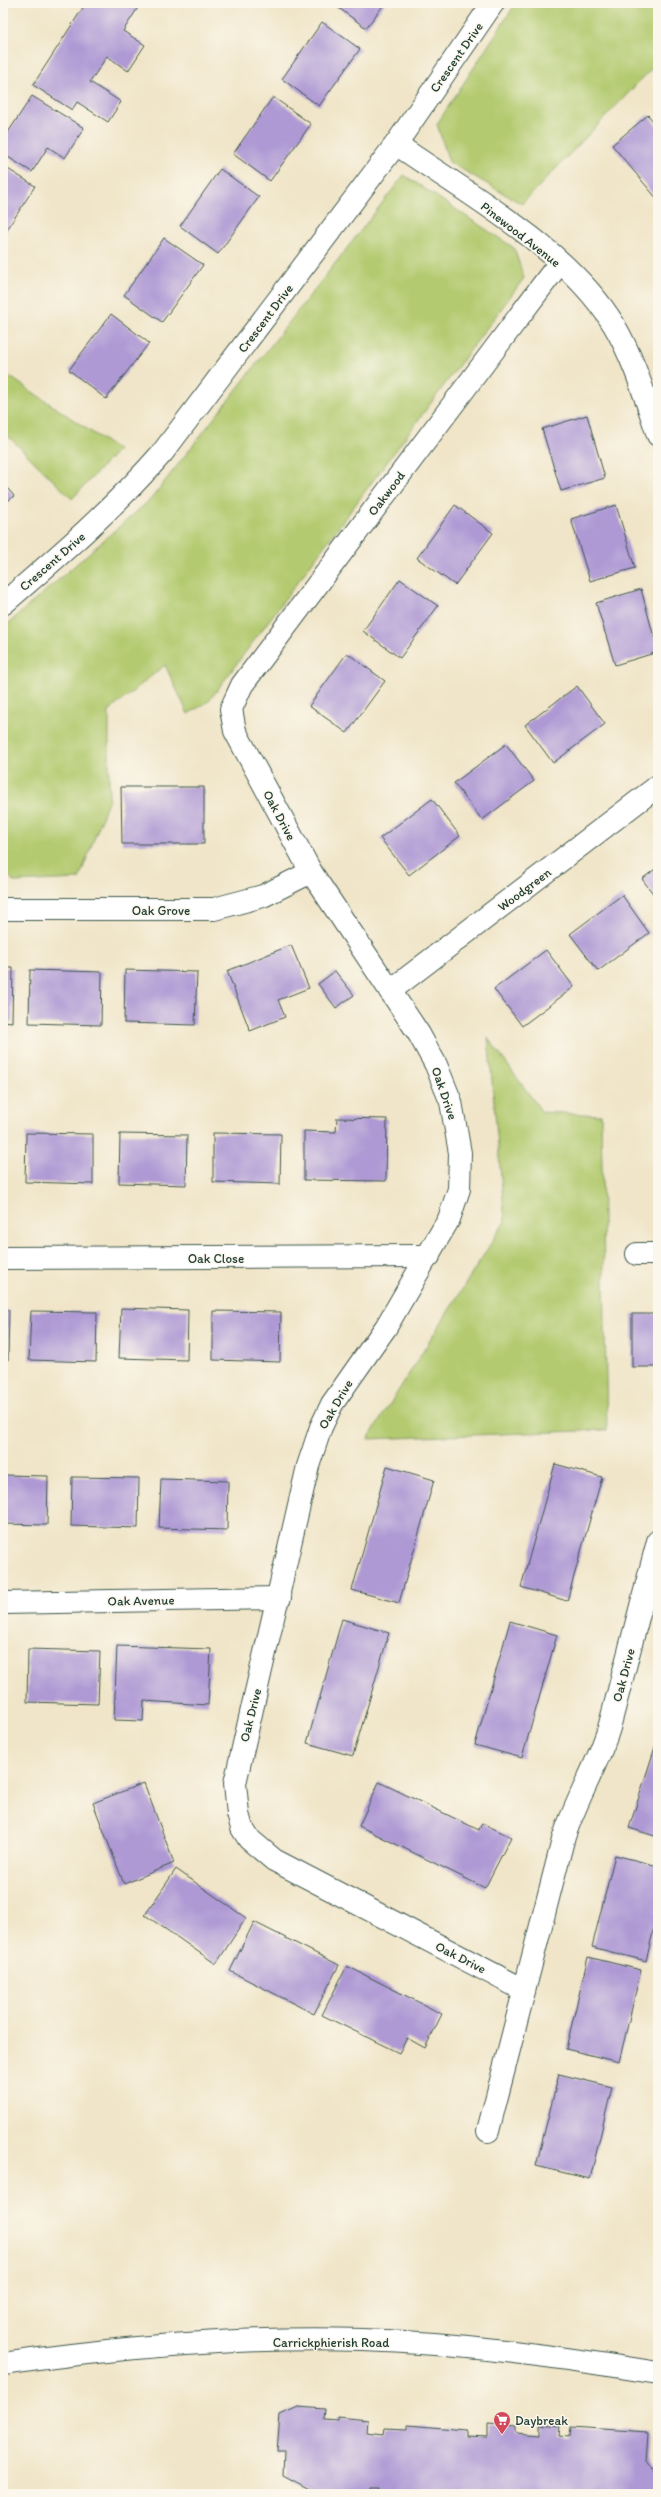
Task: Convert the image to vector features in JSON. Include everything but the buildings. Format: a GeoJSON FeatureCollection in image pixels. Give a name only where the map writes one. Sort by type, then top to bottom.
{"type":"FeatureCollection","features":[{"type":"Feature","properties":{"kind":"street","name":"Crescent Drive"},"geometry":{"type":"LineString","coordinates":[[3,604],[105,514],[162,452],[396,144],[493,3]]}},
{"type":"Feature","properties":{"kind":"street","name":"Pinewood Avenue"},"geometry":{"type":"LineString","coordinates":[[396,144],[511,223],[560,262],[599,304],[613,324],[635,368],[658,435]]}},
{"type":"Feature","properties":{"kind":"street","name":"Oakwood"},"geometry":{"type":"LineString","coordinates":[[235,731],[231,709],[242,685],[560,262]]}},
{"type":"Feature","properties":{"kind":"street","name":"Oak Drive"},"geometry":{"type":"LineString","coordinates":[[235,731],[311,872],[390,991],[436,1065],[451,1102],[457,1129],[460,1153],[459,1189],[449,1220],[386,1327],[326,1415],[308,1466],[280,1598],[237,1769],[235,1798],[238,1814],[249,1840],[259,1849],[292,1870],[524,1990]]}},
{"type":"Feature","properties":{"kind":"street","name":"Woodgreen"},"geometry":{"type":"LineString","coordinates":[[390,991],[658,786]]}},
{"type":"Feature","properties":{"kind":"street","name":"Oak Grove"},"geometry":{"type":"LineString","coordinates":[[3,909],[214,909],[263,896],[311,872]]}},
{"type":"Feature","properties":{"kind":"street","name":"Oak Close"},"geometry":{"type":"LineString","coordinates":[[3,1258],[429,1256]]}},
{"type":"Feature","properties":{"kind":"street","name":"Oak Drive"},"geometry":{"type":"LineString","coordinates":[[488,2131],[571,1815],[602,1749],[609,1728],[658,1541]]}},
{"type":"Feature","properties":{"kind":"street","name":"Oak Avenue"},"geometry":{"type":"LineString","coordinates":[[3,1602],[280,1598]]}},
{"type":"Feature","properties":{"kind":"street","name":"Carrickphierish Road"},"geometry":{"type":"LineString","coordinates":[[3,2364],[87,2352],[180,2344],[362,2340],[459,2346],[556,2356],[658,2373]]}},
{"type":"Feature","properties":{"kind":"green space"},"geometry":{"type":"Polygon","coordinates":[[[516,3],[658,3],[658,62],[522,204],[449,162],[437,124],[516,3]]]}},
{"type":"Feature","properties":{"kind":"green space"},"geometry":{"type":"Polygon","coordinates":[[[404,175],[514,248],[524,278],[209,701],[188,714],[165,665],[109,711],[109,799],[79,879],[14,882],[3,868],[3,628],[151,499],[404,175]]]}},
{"type":"Feature","properties":{"kind":"green space"},"geometry":{"type":"Polygon","coordinates":[[[3,372],[118,450],[72,499],[10,438],[3,435],[3,372]]]}},
{"type":"Feature","properties":{"kind":"green space"},"geometry":{"type":"Polygon","coordinates":[[[488,1038],[542,1112],[601,1115],[607,1430],[368,1439],[505,1221],[488,1038]]]}},
{"type":"Feature","properties":{"kind":"place","name":"Daybreak"},"geometry":{"type":"Point","coordinates":[502,2435]}}]}
